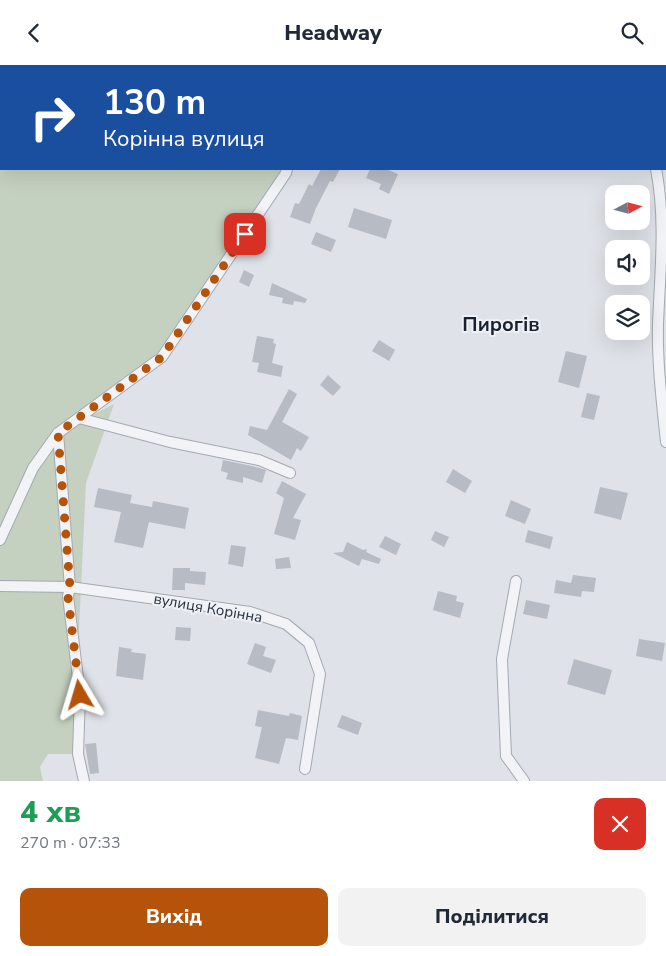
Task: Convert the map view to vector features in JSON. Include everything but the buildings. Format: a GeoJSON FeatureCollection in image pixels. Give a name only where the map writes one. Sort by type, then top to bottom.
{"type":"FeatureCollection","features":[{"type":"Feature","properties":{"kind":"street"},"geometry":{"type":"LineString","coordinates":[[0,539],[33,468],[58,433],[162,357],[287,170]]}},
{"type":"Feature","properties":{"kind":"street"},"geometry":{"type":"LineString","coordinates":[[656,170],[660,189],[664,242],[658,325],[659,372],[666,442]]}},
{"type":"Feature","properties":{"kind":"street"},"geometry":{"type":"LineString","coordinates":[[79,418],[170,442],[259,459],[290,473]]}},
{"type":"Feature","properties":{"kind":"street"},"geometry":{"type":"LineString","coordinates":[[58,433],[70,587],[68,597],[80,695],[78,754],[84,781]]}},
{"type":"Feature","properties":{"kind":"street"},"geometry":{"type":"LineString","coordinates":[[516,581],[502,659],[502,669],[506,756],[524,781]]}},
{"type":"Feature","properties":{"kind":"street","name":"вулиця Корінна"},"geometry":{"type":"LineString","coordinates":[[0,586],[70,587],[250,613],[286,624],[309,643],[320,674],[304,769]]}},
{"type":"Feature","properties":{"kind":"green space"},"geometry":{"type":"Polygon","coordinates":[[[0,170],[286,170],[162,357],[63,430],[114,404],[86,483],[73,754],[48,754],[40,767],[43,781],[0,781],[0,170]]]}},
{"type":"Feature","properties":{"kind":"district","name":"Пирогів"},"geometry":{"type":"Point","coordinates":[501,324]}},
{"type":"Feature","properties":{"kind":"route"},"geometry":{"type":"LineString","coordinates":[[80,695],[68,597],[70,587],[58,433],[162,357],[245,234]]}}]}
